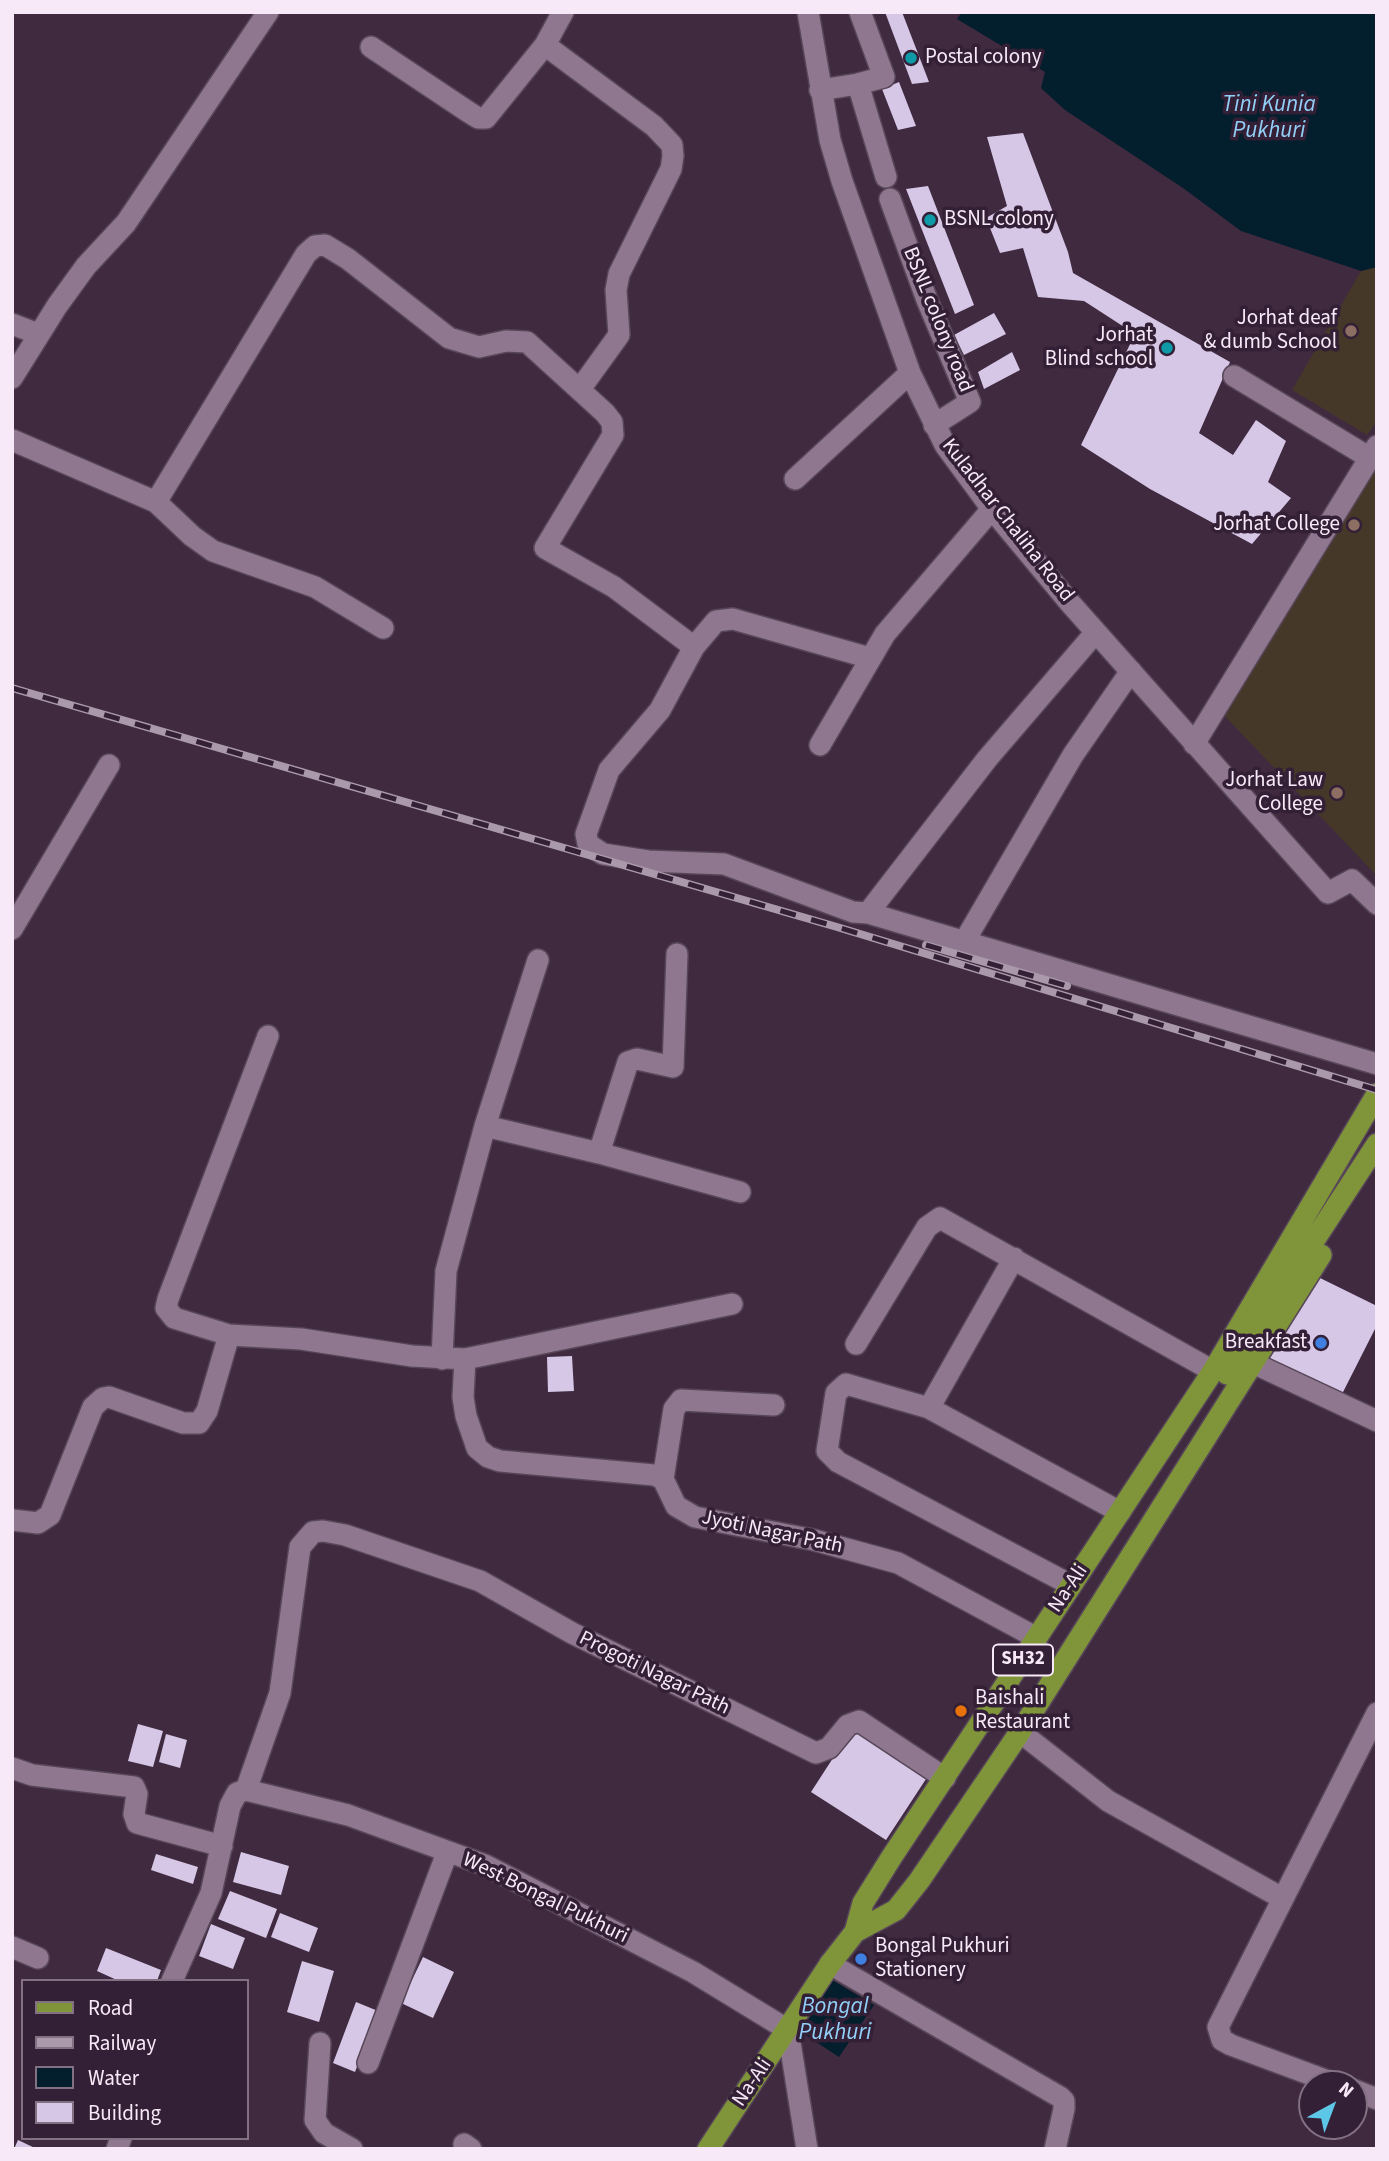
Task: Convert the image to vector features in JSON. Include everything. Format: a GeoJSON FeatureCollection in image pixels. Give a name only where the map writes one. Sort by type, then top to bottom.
{"type":"FeatureCollection","features":[{"type":"Feature","properties":{"kind":"main road","name":"Na-Ali"},"geometry":{"type":"LineString","coordinates":[[708,2149],[789,2030],[830,1964],[855,1932],[863,1903],[1213,1371],[1377,1094]]}},
{"type":"Feature","properties":{"kind":"main road"},"geometry":{"type":"LineString","coordinates":[[855,1932],[877,1903],[1377,1144]]}},
{"type":"Feature","properties":{"kind":"main road"},"geometry":{"type":"LineString","coordinates":[[855,1932],[886,1917],[905,1900],[1020,1732],[1377,1167]]}},
{"type":"Feature","properties":{"kind":"street"},"geometry":{"type":"LineString","coordinates":[[12,378],[73,283],[126,223],[268,12]]}},
{"type":"Feature","properties":{"kind":"street"},"geometry":{"type":"LineString","coordinates":[[371,47],[478,118],[486,118],[545,45],[563,12]]}},
{"type":"Feature","properties":{"kind":"street","name":"Kuladhar Chaliha Road"},"geometry":{"type":"LineString","coordinates":[[808,12],[830,140],[845,193],[910,373],[944,445],[992,509],[1096,632],[1328,893],[1352,880],[1377,904]]}},
{"type":"Feature","properties":{"kind":"street"},"geometry":{"type":"LineString","coordinates":[[820,90],[884,77],[860,12]]}},
{"type":"Feature","properties":{"kind":"street"},"geometry":{"type":"LineString","coordinates":[[545,45],[654,126],[672,145],[671,169],[619,274],[616,290],[619,335],[580,389]]}},
{"type":"Feature","properties":{"kind":"street"},"geometry":{"type":"LineString","coordinates":[[858,84],[886,177]]}},
{"type":"Feature","properties":{"kind":"street","name":"BSNL colony road"},"geometry":{"type":"LineString","coordinates":[[890,199],[927,300],[970,402],[934,425]]}},
{"type":"Feature","properties":{"kind":"street"},"geometry":{"type":"LineString","coordinates":[[156,502],[306,254],[315,246],[325,245],[348,259],[449,338],[479,347],[506,341],[527,342],[612,422],[613,435],[545,548],[614,587],[694,647]]}},
{"type":"Feature","properties":{"kind":"street"},"geometry":{"type":"LineString","coordinates":[[12,324],[38,334]]}},
{"type":"Feature","properties":{"kind":"street"},"geometry":{"type":"LineString","coordinates":[[795,479],[910,373]]}},
{"type":"Feature","properties":{"kind":"street"},"geometry":{"type":"LineString","coordinates":[[1194,744],[1373,452],[1234,376]]}},
{"type":"Feature","properties":{"kind":"street"},"geometry":{"type":"LineString","coordinates":[[12,440],[156,502],[213,551],[315,587],[383,628]]}},
{"type":"Feature","properties":{"kind":"street"},"geometry":{"type":"LineString","coordinates":[[820,745],[870,658],[908,606],[992,509]]}},
{"type":"Feature","properties":{"kind":"street"},"geometry":{"type":"LineString","coordinates":[[870,658],[733,619],[716,621],[694,647],[660,710],[609,770],[586,834],[588,844],[603,854],[637,859],[724,864],[853,912],[867,913],[1377,1064]]}},
{"type":"Feature","properties":{"kind":"street"},"geometry":{"type":"LineString","coordinates":[[867,913],[879,902],[987,759],[1096,632]]}},
{"type":"Feature","properties":{"kind":"street"},"geometry":{"type":"LineString","coordinates":[[964,942],[1073,755],[1131,671]]}},
{"type":"Feature","properties":{"kind":"street"},"geometry":{"type":"LineString","coordinates":[[12,929],[109,765]]}},
{"type":"Feature","properties":{"kind":"street"},"geometry":{"type":"LineString","coordinates":[[600,1153],[628,1062],[637,1059],[669,1068],[674,1063],[677,954]]}},
{"type":"Feature","properties":{"kind":"street"},"geometry":{"type":"LineString","coordinates":[[442,1359],[446,1271],[485,1126],[538,961]]}},
{"type":"Feature","properties":{"kind":"street"},"geometry":{"type":"LineString","coordinates":[[268,1036],[166,1308],[174,1318],[229,1335],[321,1342],[442,1359],[465,1359],[732,1304]]}},
{"type":"Feature","properties":{"kind":"street"},"geometry":{"type":"LineString","coordinates":[[485,1126],[600,1153],[740,1192]]}},
{"type":"Feature","properties":{"kind":"street"},"geometry":{"type":"LineString","coordinates":[[856,1344],[933,1220],[948,1221],[1213,1371]]}},
{"type":"Feature","properties":{"kind":"street"},"geometry":{"type":"LineString","coordinates":[[929,1408],[1014,1258]]}},
{"type":"Feature","properties":{"kind":"street"},"geometry":{"type":"LineString","coordinates":[[12,1520],[38,1523],[50,1515],[93,1407],[103,1398],[109,1397],[183,1423],[199,1423],[207,1411],[229,1335]]}},
{"type":"Feature","properties":{"kind":"street"},"geometry":{"type":"LineString","coordinates":[[465,1359],[463,1397],[466,1416],[477,1447],[488,1457],[500,1461],[654,1475],[663,1479],[674,1409],[681,1401],[774,1405]]}},
{"type":"Feature","properties":{"kind":"street"},"geometry":{"type":"LineString","coordinates":[[1253,1363],[1377,1421]]}},
{"type":"Feature","properties":{"kind":"street"},"geometry":{"type":"LineString","coordinates":[[1071,1585],[838,1462],[827,1451],[836,1393],[846,1384],[929,1408],[1120,1512]]}},
{"type":"Feature","properties":{"kind":"street","name":"Jyoti Nagar Path"},"geometry":{"type":"LineString","coordinates":[[663,1479],[676,1506],[695,1517],[814,1540],[898,1563],[1037,1638]]}},
{"type":"Feature","properties":{"kind":"street","name":"Progoti Nagar Path"},"geometry":{"type":"LineString","coordinates":[[246,1790],[280,1692],[300,1547],[313,1532],[345,1535],[498,1588],[572,1633],[816,1753],[829,1748],[848,1725],[859,1721],[945,1778]]}},
{"type":"Feature","properties":{"kind":"street"},"geometry":{"type":"LineString","coordinates":[[1298,2070],[1231,2045],[1218,2033],[1218,2027],[1377,1713]]}},
{"type":"Feature","properties":{"kind":"street"},"geometry":{"type":"LineString","coordinates":[[1020,1732],[1108,1801],[1282,1898]]}},
{"type":"Feature","properties":{"kind":"street"},"geometry":{"type":"LineString","coordinates":[[12,1768],[32,1775],[134,1787],[137,1794],[134,1814],[137,1823],[222,1846]]}},
{"type":"Feature","properties":{"kind":"street"},"geometry":{"type":"LineString","coordinates":[[173,1979],[211,1893],[233,1799],[237,1793],[246,1790]]}},
{"type":"Feature","properties":{"kind":"street","name":"West Bongal Pukhuri"},"geometry":{"type":"LineString","coordinates":[[246,1790],[348,1815],[485,1865],[693,1972],[789,2030]]}},
{"type":"Feature","properties":{"kind":"street"},"geometry":{"type":"LineString","coordinates":[[368,2063],[447,1853]]}},
{"type":"Feature","properties":{"kind":"street"},"geometry":{"type":"LineString","coordinates":[[12,1947],[38,1958]]}},
{"type":"Feature","properties":{"kind":"street"},"geometry":{"type":"LineString","coordinates":[[830,1964],[1060,2097],[1064,2109],[1055,2149]]}},
{"type":"Feature","properties":{"kind":"street"},"geometry":{"type":"LineString","coordinates":[[789,2030],[807,2149]]}},
{"type":"Feature","properties":{"kind":"street"},"geometry":{"type":"LineString","coordinates":[[320,2043],[314,2113],[319,2141],[352,2149]]}},
{"type":"Feature","properties":{"kind":"shaded area","name":"Jorhat deaf & dumb School"},"geometry":{"type":"Polygon","coordinates":[[[1377,267],[1377,421],[1367,435],[1292,390],[1361,271],[1377,267]]]}},
{"type":"Feature","properties":{"kind":"shaded area","name":"Jorhat Law College"},"geometry":{"type":"Polygon","coordinates":[[[1377,455],[1377,876],[1218,709],[1377,455]]]}},
{"type":"Feature","properties":{"kind":"water","name":"Tini Kunia Pukhuri"},"geometry":{"type":"Polygon","coordinates":[[[962,12],[1377,12],[1377,267],[1361,271],[1241,231],[1183,188],[1065,110],[1041,88],[1045,72],[957,19],[962,12]]]}},
{"type":"Feature","properties":{"kind":"water","name":"Bongal Pukhuri"},"geometry":{"type":"Polygon","coordinates":[[[832,1980],[874,2005],[839,2057],[801,2032],[832,1980]]]}},
{"type":"Feature","properties":{"kind":"building","name":"Postal colony"},"geometry":{"type":"Polygon","coordinates":[[[885,12],[902,12],[929,82],[912,84],[885,12]]]}},
{"type":"Feature","properties":{"kind":"building","name":"Postal colony"},"geometry":{"type":"Polygon","coordinates":[[[899,82],[916,126],[898,130],[882,89],[899,82]]]}},
{"type":"Feature","properties":{"kind":"building","name":"Jorhat Blind school"},"geometry":{"type":"Polygon","coordinates":[[[1023,133],[1068,252],[1073,273],[1230,362],[1199,433],[1233,455],[1256,420],[1286,441],[1268,482],[1291,498],[1252,544],[1150,489],[1081,445],[1135,334],[1084,301],[1038,297],[1023,248],[1000,253],[986,218],[1007,206],[987,137],[1023,133]]]}},
{"type":"Feature","properties":{"kind":"building","name":"BSNL colony"},"geometry":{"type":"Polygon","coordinates":[[[928,186],[974,305],[955,314],[906,189],[928,186]]]}},
{"type":"Feature","properties":{"kind":"building"},"geometry":{"type":"Polygon","coordinates":[[[994,313],[1006,334],[964,355],[954,335],[994,313]]]}},
{"type":"Feature","properties":{"kind":"building"},"geometry":{"type":"Polygon","coordinates":[[[1012,352],[1020,370],[984,389],[978,372],[1012,352]]]}},
{"type":"Feature","properties":{"kind":"building","name":"Breakfast"},"geometry":{"type":"Polygon","coordinates":[[[1318,1277],[1377,1306],[1377,1325],[1340,1398],[1262,1362],[1318,1277]]]}},
{"type":"Feature","properties":{"kind":"building"},"geometry":{"type":"Polygon","coordinates":[[[572,1356],[574,1391],[548,1392],[547,1357],[572,1356]]]}},
{"type":"Feature","properties":{"kind":"building"},"geometry":{"type":"Polygon","coordinates":[[[138,1724],[163,1731],[153,1767],[128,1761],[138,1724]]]}},
{"type":"Feature","properties":{"kind":"building"},"geometry":{"type":"Polygon","coordinates":[[[855,1724],[928,1776],[886,1840],[811,1792],[855,1724]]]}},
{"type":"Feature","properties":{"kind":"building"},"geometry":{"type":"Polygon","coordinates":[[[166,1734],[187,1740],[180,1768],[159,1762],[166,1734]]]}},
{"type":"Feature","properties":{"kind":"building"},"geometry":{"type":"Polygon","coordinates":[[[241,1852],[289,1866],[281,1895],[233,1882],[241,1852]]]}},
{"type":"Feature","properties":{"kind":"building"},"geometry":{"type":"Polygon","coordinates":[[[156,1854],[198,1867],[193,1884],[151,1870],[156,1854]]]}},
{"type":"Feature","properties":{"kind":"building"},"geometry":{"type":"Polygon","coordinates":[[[230,1891],[277,1909],[266,1938],[218,1919],[230,1891]]]}},
{"type":"Feature","properties":{"kind":"building"},"geometry":{"type":"Polygon","coordinates":[[[280,1913],[318,1928],[309,1952],[271,1937],[280,1913]]]}},
{"type":"Feature","properties":{"kind":"building"},"geometry":{"type":"Polygon","coordinates":[[[211,1924],[245,1938],[233,1969],[199,1956],[211,1924]]]}},
{"type":"Feature","properties":{"kind":"building"},"geometry":{"type":"Polygon","coordinates":[[[106,1948],[161,1970],[158,1979],[115,1979],[97,1971],[106,1948]]]}},
{"type":"Feature","properties":{"kind":"building"},"geometry":{"type":"Polygon","coordinates":[[[423,1957],[454,1972],[433,2018],[401,2003],[423,1957]]]}},
{"type":"Feature","properties":{"kind":"building"},"geometry":{"type":"Polygon","coordinates":[[[302,1961],[334,1971],[319,2022],[287,2012],[302,1961]]]}},
{"type":"Feature","properties":{"kind":"building"},"geometry":{"type":"Polygon","coordinates":[[[356,2002],[378,2011],[355,2072],[333,2063],[356,2002]]]}},
{"type":"Feature","properties":{"kind":"building"},"geometry":{"type":"Polygon","coordinates":[[[18,2140],[37,2149],[14,2149],[18,2140]]]}},
{"type":"Feature","properties":{"kind":"railway"},"geometry":{"type":"LineString","coordinates":[[12,688],[837,927],[1377,1090]]}},
{"type":"Feature","properties":{"kind":"railway"},"geometry":{"type":"LineString","coordinates":[[926,945],[1067,986]]}},
{"type":"Feature","properties":{"kind":"place","name":"Postal colony"},"geometry":{"type":"Point","coordinates":[911,58]}},
{"type":"Feature","properties":{"kind":"place","name":"BSNL colony"},"geometry":{"type":"Point","coordinates":[930,220]}},
{"type":"Feature","properties":{"kind":"place","name":"Jorhat deaf & dumb School"},"geometry":{"type":"Point","coordinates":[1351,331]}},
{"type":"Feature","properties":{"kind":"place","name":"Jorhat Blind school"},"geometry":{"type":"Point","coordinates":[1167,348]}},
{"type":"Feature","properties":{"kind":"place","name":"Jorhat College"},"geometry":{"type":"Point","coordinates":[1354,525]}},
{"type":"Feature","properties":{"kind":"place","name":"Jorhat Law College"},"geometry":{"type":"Point","coordinates":[1337,793]}},
{"type":"Feature","properties":{"kind":"place","name":"Breakfast"},"geometry":{"type":"Point","coordinates":[1321,1343]}},
{"type":"Feature","properties":{"kind":"place","name":"Baishali Restaurant"},"geometry":{"type":"Point","coordinates":[961,1711]}},
{"type":"Feature","properties":{"kind":"place","name":"Bongal Pukhuri Stationery"},"geometry":{"type":"Point","coordinates":[861,1959]}}]}
